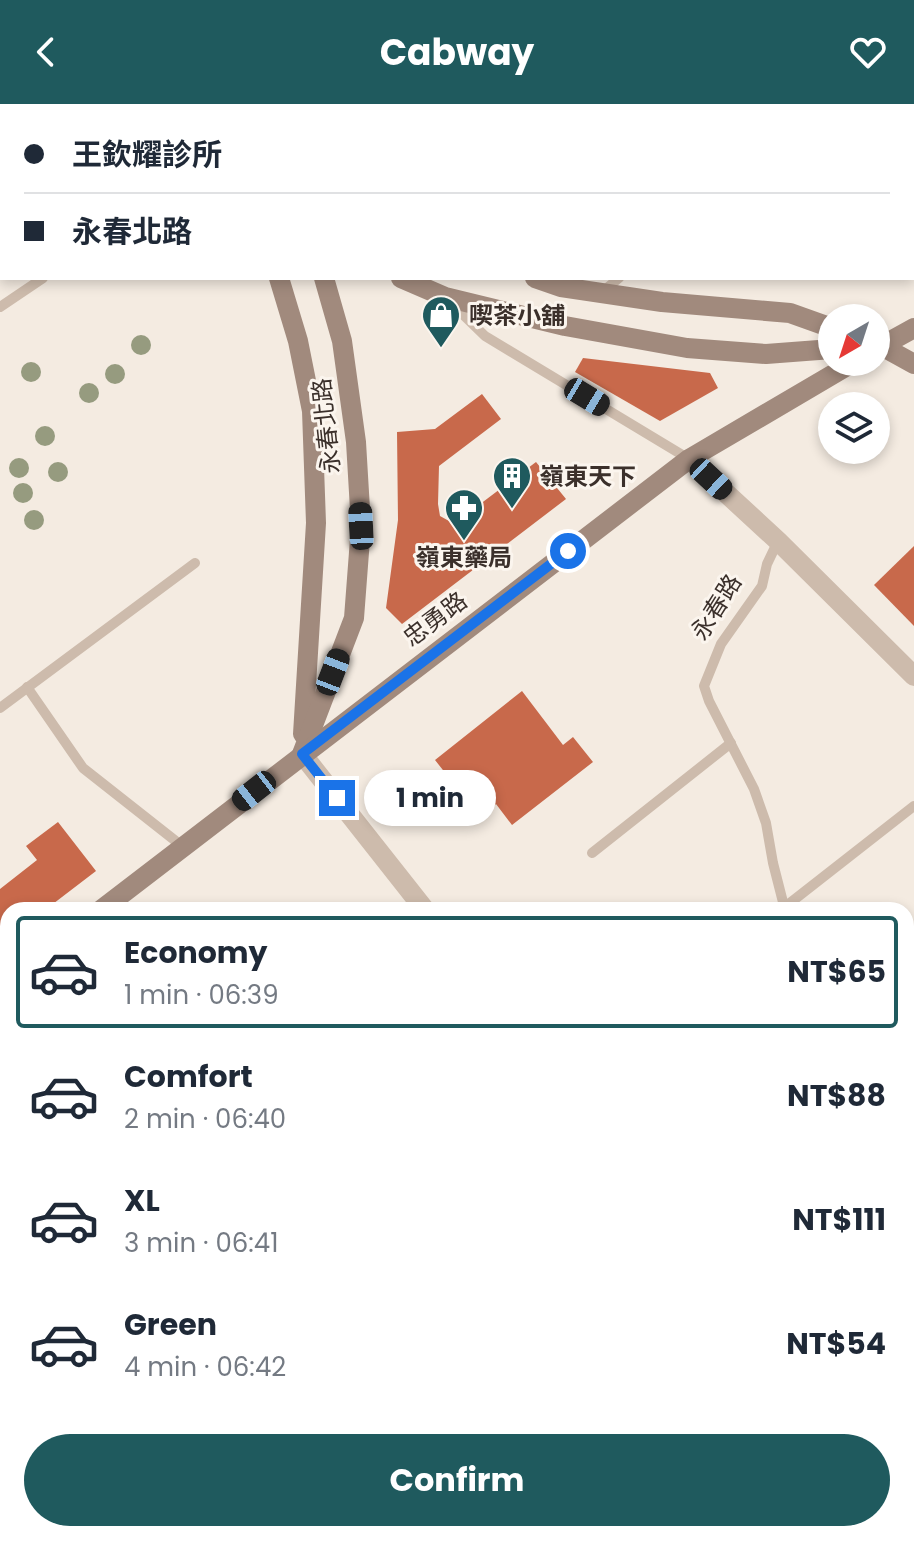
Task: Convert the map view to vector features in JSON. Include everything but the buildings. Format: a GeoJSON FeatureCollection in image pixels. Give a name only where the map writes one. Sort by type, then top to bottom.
{"type":"FeatureCollection","features":[{"type":"Feature","properties":{"kind":"street","name":"永春北路"},"geometry":{"type":"LineString","coordinates":[[280,280],[298,341],[312,411],[316,523],[302,754]]}},
{"type":"Feature","properties":{"kind":"street","name":"永春北路"},"geometry":{"type":"LineString","coordinates":[[302,754],[354,618],[361,526],[356,442],[342,341],[325,280]]}},
{"type":"Feature","properties":{"kind":"street"},"geometry":{"type":"LineString","coordinates":[[406,280],[445,297],[565,326],[687,348],[766,354],[818,350]]}},
{"type":"Feature","properties":{"kind":"street"},"geometry":{"type":"LineString","coordinates":[[541,280],[561,287],[662,302],[790,313],[818,323]]}},
{"type":"Feature","properties":{"kind":"street"},"geometry":{"type":"LineString","coordinates":[[890,340],[914,328]]}},
{"type":"Feature","properties":{"kind":"street"},"geometry":{"type":"LineString","coordinates":[[890,352],[914,364]]}},
{"type":"Feature","properties":{"kind":"street","name":"忠勇路"},"geometry":{"type":"LineString","coordinates":[[111,902],[689,459],[830,376]]}},
{"type":"Feature","properties":{"kind":"street"},"geometry":{"type":"LineString","coordinates":[[689,459],[778,541],[914,676]]}},
{"type":"Feature","properties":{"kind":"street"},"geometry":{"type":"LineString","coordinates":[[302,754],[419,902]]}},
{"type":"Feature","properties":{"kind":"lane"},"geometry":{"type":"LineString","coordinates":[[0,307],[40,280]]}},
{"type":"Feature","properties":{"kind":"lane"},"geometry":{"type":"LineString","coordinates":[[601,293],[617,280]]}},
{"type":"Feature","properties":{"kind":"lane"},"geometry":{"type":"LineString","coordinates":[[445,297],[485,336],[689,459]]}},
{"type":"Feature","properties":{"kind":"lane","name":"永春路"},"geometry":{"type":"LineString","coordinates":[[778,541],[767,564],[762,586],[721,644],[704,686],[754,789],[766,823],[781,902]]}},
{"type":"Feature","properties":{"kind":"lane"},"geometry":{"type":"LineString","coordinates":[[0,708],[195,563]]}},
{"type":"Feature","properties":{"kind":"lane"},"geometry":{"type":"LineString","coordinates":[[27,687],[83,768],[182,846]]}},
{"type":"Feature","properties":{"kind":"lane"},"geometry":{"type":"LineString","coordinates":[[592,853],[731,743]]}},
{"type":"Feature","properties":{"kind":"lane"},"geometry":{"type":"LineString","coordinates":[[792,902],[914,806]]}},
{"type":"Feature","properties":{"kind":"place","name":"喫茶小舖"},"geometry":{"type":"Point","coordinates":[441,349]}},
{"type":"Feature","properties":{"kind":"place","name":"嶺東天下"},"geometry":{"type":"Point","coordinates":[512,510]}},
{"type":"Feature","properties":{"kind":"place","name":"嶺東藥局"},"geometry":{"type":"Point","coordinates":[464,542]}},
{"type":"Feature","properties":{"kind":"route"},"geometry":{"type":"LineString","coordinates":[[337,798],[302,754],[568,551]]}}]}
